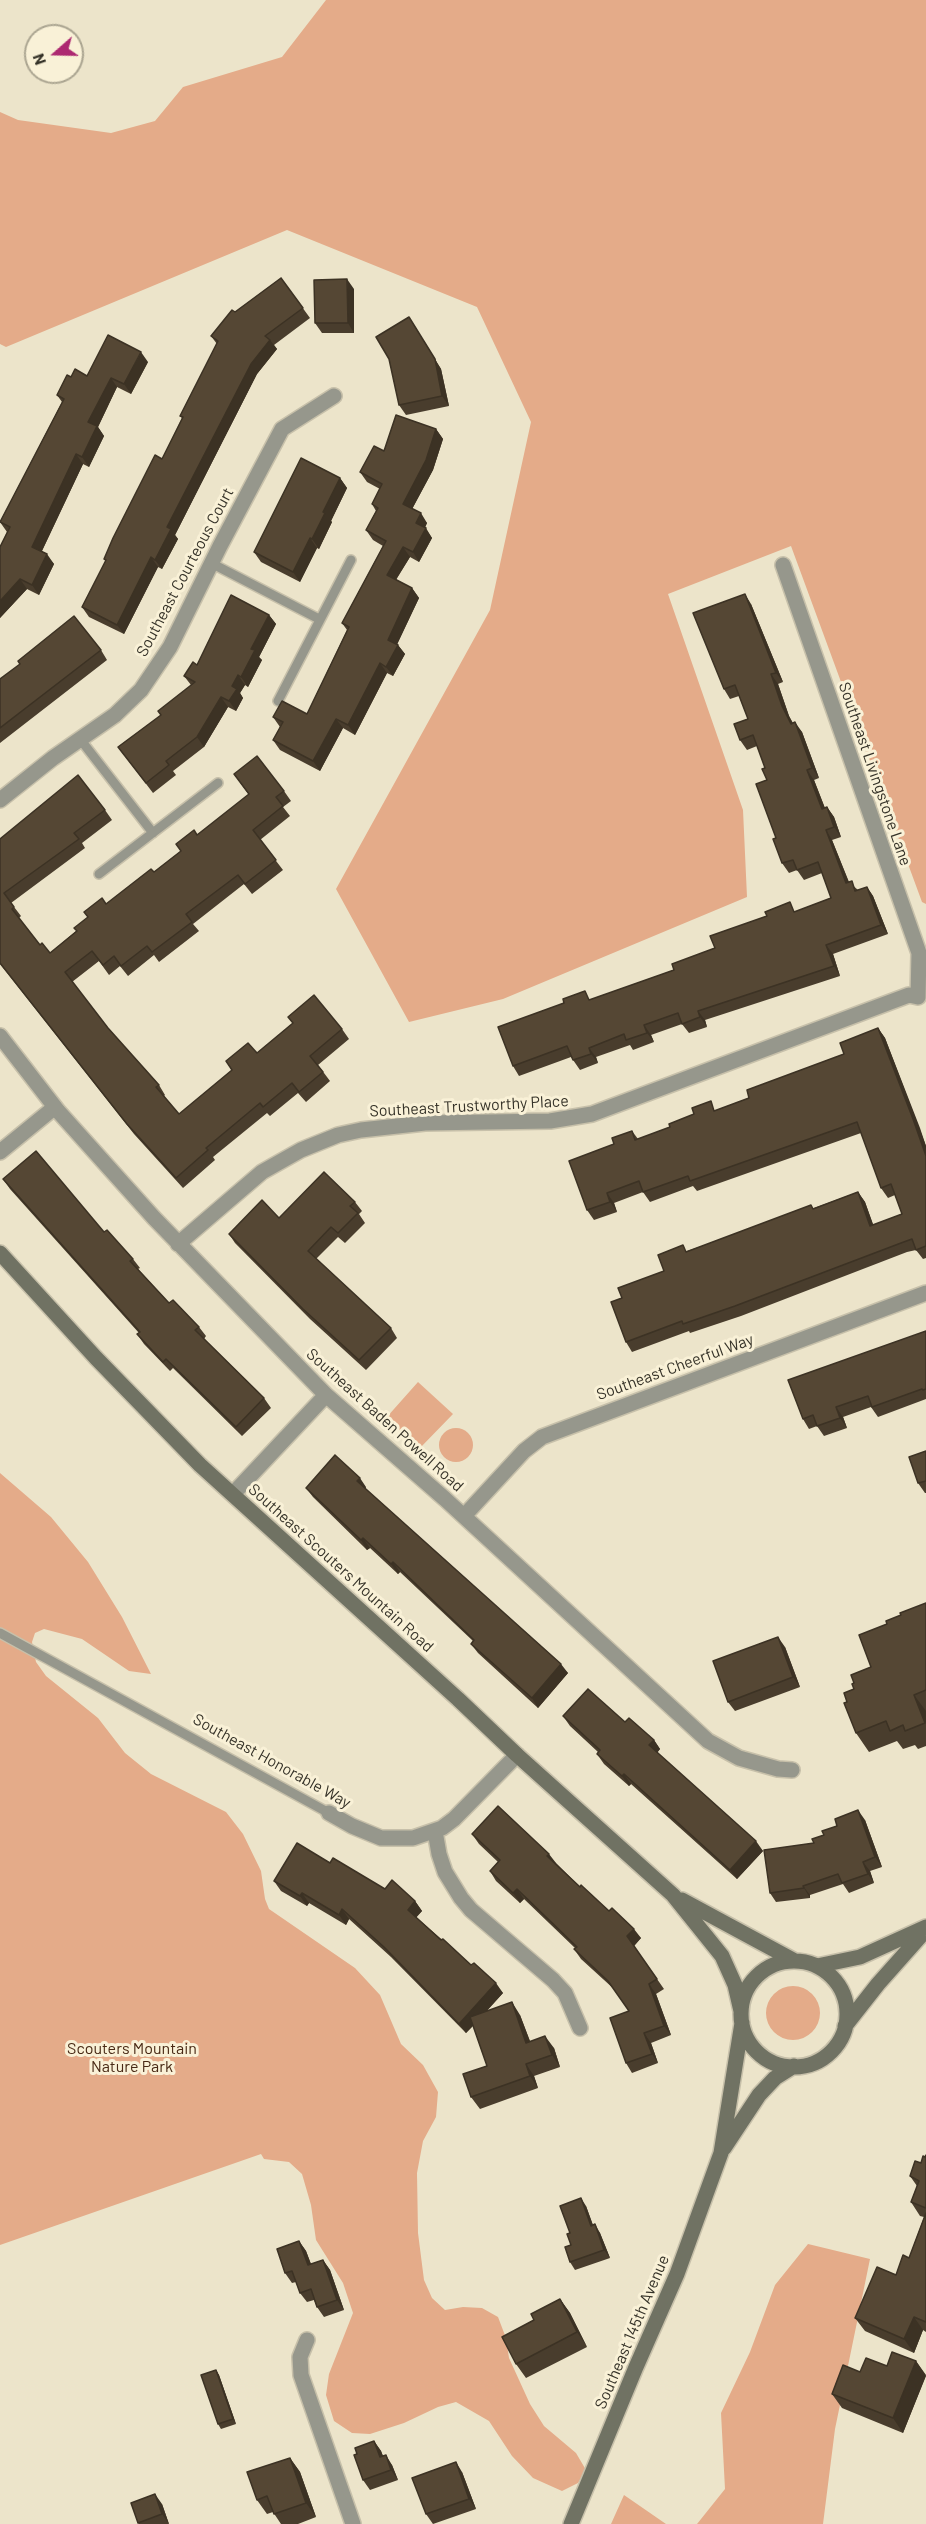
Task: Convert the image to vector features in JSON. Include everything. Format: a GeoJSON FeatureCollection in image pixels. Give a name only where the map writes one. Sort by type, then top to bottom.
{"type":"FeatureCollection","features":[{"type":"Feature","properties":{"kind":"main road","name":"Southeast Scouters Mountain Road"},"geometry":{"type":"LineString","coordinates":[[0,1253],[96,1358],[200,1465],[673,1895],[722,1956],[735,1985],[742,2017]]}},
{"type":"Feature","properties":{"kind":"main road","name":"Southeast Scouters Mountain Road"},"geometry":{"type":"LineString","coordinates":[[673,1895],[795,1961]]}},
{"type":"Feature","properties":{"kind":"main road"},"geometry":{"type":"LineString","coordinates":[[795,1961],[817,1966],[861,1957],[926,1929]]}},
{"type":"Feature","properties":{"kind":"main road","name":"Southeast 145th Avenue"},"geometry":{"type":"LineString","coordinates":[[721,2153],[759,2095],[775,2078],[794,2066],[823,2058],[837,2044],[845,2026],[926,1929]]}},
{"type":"Feature","properties":{"kind":"main road","name":"Southeast 145th Avenue"},"geometry":{"type":"LineString","coordinates":[[571,2524],[677,2274],[721,2153],[745,1993],[755,1978],[777,1963],[795,1961]]}},
{"type":"Feature","properties":{"kind":"main road"},"geometry":{"type":"LineString","coordinates":[[817,1966],[835,1981],[841,1991],[845,2002],[845,2026]]}},
{"type":"Feature","properties":{"kind":"main road"},"geometry":{"type":"LineString","coordinates":[[742,2017],[748,2040],[760,2054],[776,2063],[794,2066]]}},
{"type":"Feature","properties":{"kind":"street","name":"Southeast Courteous Court"},"geometry":{"type":"LineString","coordinates":[[0,800],[115,715],[141,690],[170,647],[211,563],[282,429],[334,396]]}},
{"type":"Feature","properties":{"kind":"street","name":"Southeast Livingstone Lane"},"geometry":{"type":"LineString","coordinates":[[783,565],[919,953],[922,1003]]}},
{"type":"Feature","properties":{"kind":"street","name":"Southeast Trustworthy Place"},"geometry":{"type":"LineString","coordinates":[[178,1244],[262,1172],[301,1150],[338,1135],[361,1130],[425,1123],[550,1121],[592,1114],[909,995],[922,1003]]}},
{"type":"Feature","properties":{"kind":"street","name":"Southeast Baden Powell Road"},"geometry":{"type":"LineString","coordinates":[[0,1036],[56,1107],[178,1244],[326,1395],[464,1516],[708,1741],[739,1758],[778,1769],[792,1770]]}},
{"type":"Feature","properties":{"kind":"street"},"geometry":{"type":"LineString","coordinates":[[0,1152],[56,1107]]}},
{"type":"Feature","properties":{"kind":"street","name":"Southeast Cheerful Way"},"geometry":{"type":"LineString","coordinates":[[464,1516],[524,1451],[542,1437],[926,1293]]}},
{"type":"Feature","properties":{"kind":"street"},"geometry":{"type":"LineString","coordinates":[[233,1494],[326,1395]]}},
{"type":"Feature","properties":{"kind":"street","name":"Southeast Honorable Way"},"geometry":{"type":"LineString","coordinates":[[329,1813],[381,1838],[413,1838],[435,1830],[454,1819],[517,1755]]}},
{"type":"Feature","properties":{"kind":"street"},"geometry":{"type":"LineString","coordinates":[[435,1830],[445,1872],[460,1898],[566,1994],[580,2028]]}},
{"type":"Feature","properties":{"kind":"street"},"geometry":{"type":"LineString","coordinates":[[307,2340],[300,2357],[301,2375],[354,2524]]}},
{"type":"Feature","properties":{"kind":"lane"},"geometry":{"type":"LineString","coordinates":[[278,701],[351,560]]}},
{"type":"Feature","properties":{"kind":"lane"},"geometry":{"type":"LineString","coordinates":[[211,563],[319,619]]}},
{"type":"Feature","properties":{"kind":"lane"},"geometry":{"type":"LineString","coordinates":[[80,739],[153,833]]}},
{"type":"Feature","properties":{"kind":"lane"},"geometry":{"type":"LineString","coordinates":[[99,874],[218,783]]}},
{"type":"Feature","properties":{"kind":"lane","name":"Southeast Honorable Way"},"geometry":{"type":"LineString","coordinates":[[0,1633],[329,1813]]}},
{"type":"Feature","properties":{"kind":"green space"},"geometry":{"type":"Polygon","coordinates":[[[326,0],[926,0],[926,904],[922,902],[791,546],[668,594],[743,810],[747,897],[503,999],[409,1022],[336,889],[490,610],[531,422],[477,307],[287,230],[6,347],[0,344],[0,112],[18,120],[111,133],[155,121],[183,87],[282,57],[326,0]]]}},
{"type":"Feature","properties":{"kind":"green space"},"geometry":{"type":"Polygon","coordinates":[[[418,1382],[453,1414],[420,1448],[386,1418],[418,1382]]]}},
{"type":"Feature","properties":{"kind":"green space"},"geometry":{"type":"Polygon","coordinates":[[[456,1428],[468,1433],[473,1445],[468,1457],[456,1462],[444,1457],[439,1445],[444,1433],[456,1428]]]}},
{"type":"Feature","properties":{"kind":"green space","name":"Scouters Mountain Nature Park"},"geometry":{"type":"Polygon","coordinates":[[[0,1473],[51,1517],[88,1562],[122,1617],[151,1674],[129,1671],[82,1639],[44,1629],[35,1633],[32,1642],[36,1662],[46,1676],[98,1718],[125,1753],[151,1774],[226,1812],[243,1834],[261,1871],[265,1899],[269,1909],[355,1968],[380,1995],[401,2044],[423,2065],[438,2092],[436,2117],[423,2141],[417,2173],[418,2233],[424,2280],[432,2298],[445,2310],[463,2307],[482,2308],[498,2317],[506,2338],[509,2358],[530,2404],[544,2426],[576,2453],[586,2470],[578,2483],[562,2491],[533,2478],[512,2456],[489,2421],[456,2402],[370,2434],[352,2433],[334,2421],[326,2395],[329,2374],[353,2313],[343,2283],[316,2240],[311,2205],[302,2174],[289,2162],[264,2159],[261,2154],[0,2245],[0,1473]]]}},
{"type":"Feature","properties":{"kind":"green space"},"geometry":{"type":"Polygon","coordinates":[[[788,1986],[798,1986],[808,1990],[816,1998],[820,2013],[816,2028],[808,2036],[798,2040],[788,2040],[778,2036],[770,2028],[766,2018],[766,2008],[770,1998],[778,1990],[788,1986]]]}},
{"type":"Feature","properties":{"kind":"green space"},"geometry":{"type":"Polygon","coordinates":[[[808,2244],[870,2259],[835,2429],[823,2524],[697,2524],[725,2489],[721,2413],[750,2352],[775,2285],[808,2244]]]}},
{"type":"Feature","properties":{"kind":"green space"},"geometry":{"type":"Polygon","coordinates":[[[624,2495],[666,2524],[611,2524],[624,2495]]]}},
{"type":"Feature","properties":{"kind":"building"},"geometry":{"type":"Polygon","coordinates":[[[281,278],[303,308],[265,336],[270,340],[251,364],[167,527],[171,529],[155,560],[151,557],[117,625],[82,607],[106,560],[104,559],[113,538],[155,455],[162,459],[183,417],[180,416],[218,341],[211,336],[232,310],[235,312],[281,278]]]}},
{"type":"Feature","properties":{"kind":"building"},"geometry":{"type":"Polygon","coordinates":[[[347,279],[348,323],[315,323],[314,280],[347,279]]]}},
{"type":"Feature","properties":{"kind":"building"},"geometry":{"type":"Polygon","coordinates":[[[409,317],[435,359],[442,396],[399,405],[389,359],[376,337],[409,317]]]}},
{"type":"Feature","properties":{"kind":"building"},"geometry":{"type":"Polygon","coordinates":[[[108,335],[141,352],[124,384],[111,378],[88,422],[97,426],[82,457],[76,454],[32,547],[47,554],[32,585],[20,579],[0,601],[0,547],[10,527],[0,522],[64,399],[57,395],[67,375],[71,377],[75,369],[87,376],[108,335]]]}},
{"type":"Feature","properties":{"kind":"building"},"geometry":{"type":"Polygon","coordinates":[[[396,415],[436,429],[426,460],[403,504],[421,513],[416,523],[426,528],[413,552],[403,547],[387,575],[412,588],[388,640],[398,645],[386,667],[380,663],[348,725],[336,719],[313,761],[273,740],[283,722],[273,717],[282,701],[307,714],[349,627],[342,623],[386,541],[366,530],[378,508],[372,504],[382,484],[360,472],[374,446],[384,451],[396,415]]]}},
{"type":"Feature","properties":{"kind":"building"},"geometry":{"type":"Polygon","coordinates":[[[301,458],[340,478],[312,539],[310,538],[293,572],[254,552],[301,458]]]}},
{"type":"Feature","properties":{"kind":"building"},"geometry":{"type":"Polygon","coordinates":[[[745,594],[776,673],[771,674],[782,706],[791,724],[795,722],[812,768],[807,770],[822,809],[827,807],[834,827],[826,830],[846,883],[852,881],[855,891],[867,887],[881,925],[826,945],[834,966],[698,1011],[700,1017],[682,1024],[678,1013],[644,1025],[647,1033],[626,1040],[624,1034],[589,1048],[591,1054],[573,1060],[567,1046],[513,1066],[498,1027],[564,1003],[563,999],[585,991],[589,1000],[674,970],[672,964],[715,948],[710,936],[767,916],[765,912],[790,902],[794,912],[831,898],[818,862],[797,870],[793,860],[782,863],[773,839],[776,838],[756,784],[767,780],[762,769],[765,768],[753,735],[740,740],[734,724],[748,719],[735,685],[724,689],[693,613],[745,594]]]}},
{"type":"Feature","properties":{"kind":"building"},"geometry":{"type":"Polygon","coordinates":[[[231,595],[269,615],[251,649],[255,650],[241,677],[238,675],[232,686],[237,689],[229,701],[221,697],[197,737],[166,761],[169,765],[146,783],[118,747],[161,715],[158,711],[195,682],[184,676],[193,662],[197,665],[231,595]]]}},
{"type":"Feature","properties":{"kind":"building"},"geometry":{"type":"Polygon","coordinates":[[[74,616],[101,650],[0,728],[0,679],[20,664],[18,661],[74,616]]]}},
{"type":"Feature","properties":{"kind":"building"},"geometry":{"type":"Polygon","coordinates":[[[257,756],[284,791],[276,797],[283,806],[253,830],[276,860],[245,884],[238,875],[186,914],[192,922],[152,952],[147,946],[121,966],[114,956],[103,965],[92,951],[65,972],[108,1028],[159,1085],[156,1087],[179,1114],[232,1070],[226,1061],[248,1043],[257,1053],[293,1023],[288,1017],[314,995],[342,1029],[310,1056],[323,1072],[299,1092],[292,1083],[263,1107],[260,1103],[206,1148],[208,1150],[176,1178],[127,1124],[0,963],[0,839],[78,775],[105,810],[74,833],[79,839],[4,893],[14,907],[12,909],[40,945],[42,943],[50,953],[77,931],[74,928],[88,917],[84,912],[102,898],[106,904],[151,869],[154,872],[181,851],[176,844],[194,830],[197,835],[249,794],[234,774],[257,756]]]}},
{"type":"Feature","properties":{"kind":"building"},"geometry":{"type":"Polygon","coordinates":[[[878,1028],[926,1156],[926,1246],[916,1250],[912,1239],[735,1306],[683,1324],[682,1321],[626,1342],[611,1302],[622,1298],[618,1288],[664,1271],[658,1255],[683,1245],[686,1252],[811,1205],[813,1209],[858,1192],[870,1226],[902,1214],[891,1184],[881,1188],[857,1122],[690,1181],[688,1176],[643,1192],[639,1181],[607,1193],[610,1202],[587,1210],[569,1161],[614,1144],[612,1138],[632,1131],[635,1140],[670,1127],[669,1124],[694,1114],[692,1108],[711,1101],[714,1111],[749,1098],[747,1090],[844,1054],[840,1043],[878,1028]]]}},
{"type":"Feature","properties":{"kind":"building"},"geometry":{"type":"Polygon","coordinates":[[[36,1151],[104,1232],[107,1230],[133,1259],[130,1261],[169,1303],[173,1300],[199,1327],[195,1330],[264,1398],[236,1427],[166,1359],[163,1362],[137,1334],[140,1332],[3,1179],[36,1151]]]}},
{"type":"Feature","properties":{"kind":"building"},"geometry":{"type":"Polygon","coordinates":[[[324,1172],[355,1202],[350,1206],[358,1213],[338,1233],[331,1227],[308,1251],[391,1328],[359,1360],[303,1309],[229,1234],[262,1200],[279,1218],[324,1172]]]}},
{"type":"Feature","properties":{"kind":"building"},"geometry":{"type":"Polygon","coordinates":[[[926,1331],[926,1389],[872,1407],[868,1396],[836,1407],[840,1418],[817,1426],[813,1415],[803,1419],[788,1380],[926,1331]]]}},
{"type":"Feature","properties":{"kind":"building"},"geometry":{"type":"Polygon","coordinates":[[[926,1451],[926,1481],[918,1483],[909,1457],[926,1451]]]}},
{"type":"Feature","properties":{"kind":"building"},"geometry":{"type":"Polygon","coordinates":[[[335,1455],[360,1478],[357,1481],[561,1664],[532,1698],[471,1644],[474,1640],[393,1562],[391,1564],[363,1538],[361,1540],[306,1488],[335,1455]]]}},
{"type":"Feature","properties":{"kind":"building"},"geometry":{"type":"Polygon","coordinates":[[[926,1603],[926,1690],[914,1695],[925,1723],[905,1731],[903,1725],[890,1731],[886,1721],[856,1733],[844,1703],[847,1702],[844,1693],[854,1689],[851,1675],[871,1667],[859,1635],[887,1624],[886,1621],[901,1615],[900,1613],[926,1603]]]}},
{"type":"Feature","properties":{"kind":"building"},"geometry":{"type":"Polygon","coordinates":[[[778,1637],[793,1677],[728,1702],[713,1661],[778,1637]]]}},
{"type":"Feature","properties":{"kind":"building"},"geometry":{"type":"Polygon","coordinates":[[[588,1689],[625,1722],[629,1718],[654,1740],[649,1745],[756,1841],[730,1870],[624,1774],[622,1776],[597,1754],[600,1750],[563,1716],[588,1689]]]}},
{"type":"Feature","properties":{"kind":"building"},"geometry":{"type":"Polygon","coordinates":[[[498,1806],[580,1887],[581,1885],[609,1911],[612,1908],[634,1929],[627,1936],[657,1979],[649,1984],[664,2026],[644,2033],[652,2054],[626,2063],[610,2018],[629,2011],[608,1981],[574,1949],[577,1947],[517,1889],[513,1893],[490,1871],[500,1860],[472,1834],[498,1806]]]}},
{"type":"Feature","properties":{"kind":"building"},"geometry":{"type":"Polygon","coordinates":[[[858,1810],[875,1857],[863,1862],[868,1874],[842,1883],[838,1874],[803,1886],[804,1888],[770,1893],[764,1850],[814,1843],[812,1839],[824,1835],[822,1831],[837,1826],[835,1819],[858,1810]]]}},
{"type":"Feature","properties":{"kind":"building"},"geometry":{"type":"Polygon","coordinates":[[[297,1843],[330,1863],[333,1858],[385,1889],[392,1880],[415,1901],[408,1910],[471,1965],[474,1963],[496,1983],[459,2024],[384,1947],[342,1909],[339,1915],[302,1893],[300,1896],[274,1881],[297,1843]]]}},
{"type":"Feature","properties":{"kind":"building"},"geometry":{"type":"Polygon","coordinates":[[[512,2002],[526,2043],[545,2036],[552,2055],[526,2064],[530,2076],[471,2097],[463,2074],[487,2066],[470,2017],[512,2002]]]}},
{"type":"Feature","properties":{"kind":"building"},"geometry":{"type":"Polygon","coordinates":[[[926,2155],[926,2208],[911,2202],[919,2181],[910,2176],[915,2161],[921,2163],[923,2156],[926,2155]]]}},
{"type":"Feature","properties":{"kind":"building"},"geometry":{"type":"Polygon","coordinates":[[[581,2198],[591,2226],[595,2224],[604,2250],[570,2262],[565,2247],[571,2245],[567,2234],[570,2233],[560,2206],[581,2198]]]}},
{"type":"Feature","properties":{"kind":"building"},"geometry":{"type":"Polygon","coordinates":[[[926,2213],[926,2322],[914,2317],[904,2339],[855,2318],[877,2267],[896,2275],[903,2255],[909,2258],[926,2213]]]}},
{"type":"Feature","properties":{"kind":"building"},"geometry":{"type":"Polygon","coordinates":[[[299,2241],[308,2265],[323,2260],[337,2300],[317,2307],[311,2289],[300,2293],[292,2271],[285,2273],[277,2249],[299,2241]]]}},
{"type":"Feature","properties":{"kind":"building"},"geometry":{"type":"Polygon","coordinates":[[[560,2299],[577,2332],[516,2364],[502,2337],[534,2320],[531,2314],[560,2299]]]}},
{"type":"Feature","properties":{"kind":"building"},"geometry":{"type":"Polygon","coordinates":[[[892,2352],[916,2361],[893,2418],[832,2394],[843,2365],[860,2372],[866,2358],[887,2366],[892,2352]]]}},
{"type":"Feature","properties":{"kind":"building"},"geometry":{"type":"Polygon","coordinates":[[[216,2370],[233,2419],[218,2424],[201,2375],[216,2370]]]}},
{"type":"Feature","properties":{"kind":"building"},"geometry":{"type":"Polygon","coordinates":[[[374,2441],[380,2457],[386,2455],[391,2470],[363,2480],[354,2455],[357,2454],[355,2448],[374,2441]]]}},
{"type":"Feature","properties":{"kind":"building"},"geometry":{"type":"Polygon","coordinates":[[[290,2458],[306,2503],[274,2514],[267,2496],[257,2500],[247,2472],[290,2458]]]}},
{"type":"Feature","properties":{"kind":"building"},"geometry":{"type":"Polygon","coordinates":[[[456,2462],[469,2499],[426,2514],[412,2478],[456,2462]]]}},
{"type":"Feature","properties":{"kind":"building"},"geometry":{"type":"Polygon","coordinates":[[[155,2494],[162,2514],[138,2523],[131,2503],[155,2494]]]}}]}
